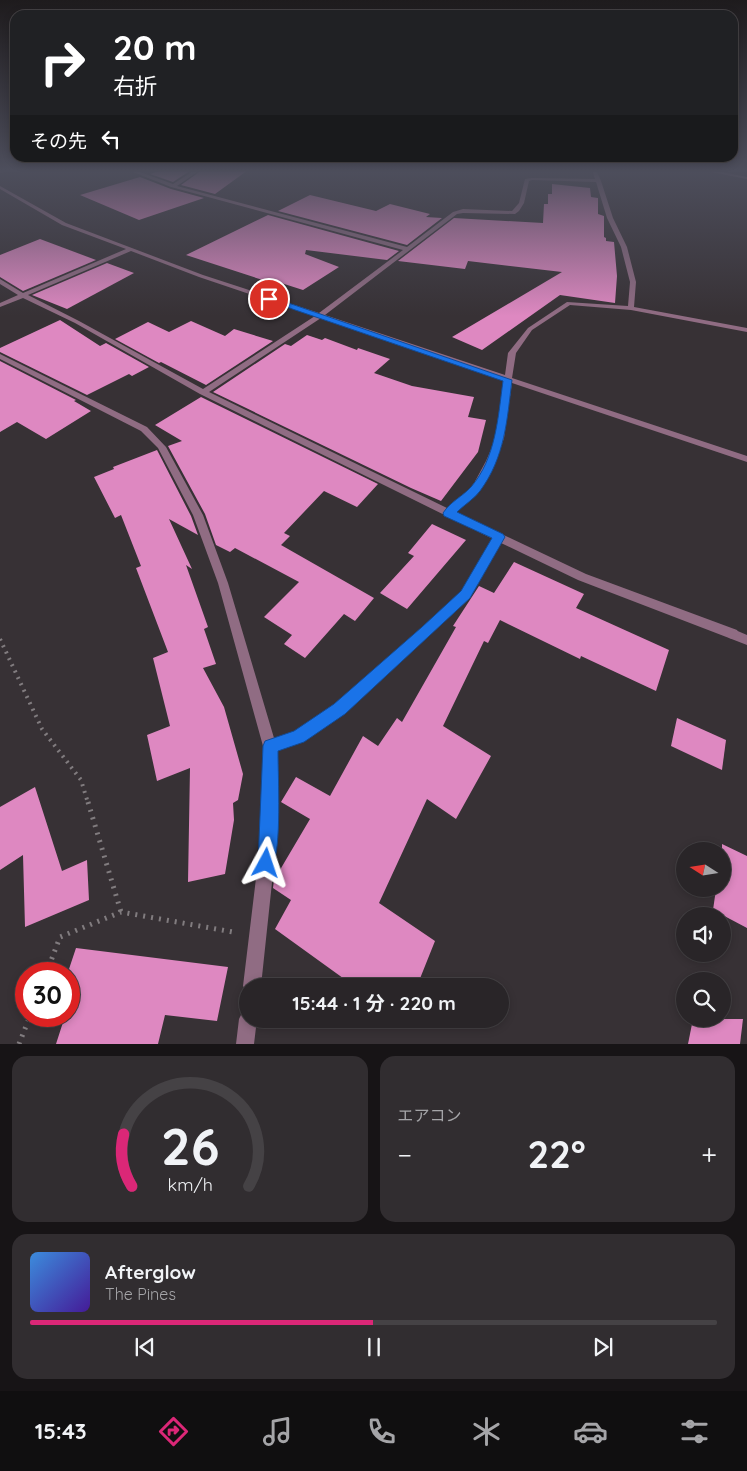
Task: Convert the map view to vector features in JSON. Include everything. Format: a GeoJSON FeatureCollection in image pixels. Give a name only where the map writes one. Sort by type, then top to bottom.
{"type":"FeatureCollection","features":[{"type":"Feature","properties":{"kind":"street"},"geometry":{"type":"LineString","coordinates":[[55,219],[129,250],[200,276],[747,458]]}},
{"type":"Feature","properties":{"kind":"street"},"geometry":{"type":"LineString","coordinates":[[295,219],[408,249]]}},
{"type":"Feature","properties":{"kind":"street"},"geometry":{"type":"LineString","coordinates":[[203,392],[320,316],[448,219]]}},
{"type":"Feature","properties":{"kind":"street"},"geometry":{"type":"LineString","coordinates":[[610,219],[624,247],[633,282],[631,308]]}},
{"type":"Feature","properties":{"kind":"street"},"geometry":{"type":"LineString","coordinates":[[0,306],[129,250]]}},
{"type":"Feature","properties":{"kind":"street"},"geometry":{"type":"LineString","coordinates":[[0,282],[77,322],[203,392],[448,513],[582,577],[747,640]]}},
{"type":"Feature","properties":{"kind":"street"},"geometry":{"type":"LineString","coordinates":[[448,513],[475,489],[491,461],[500,438],[512,353],[530,329],[569,303],[631,308],[747,330]]}},
{"type":"Feature","properties":{"kind":"street"},"geometry":{"type":"LineString","coordinates":[[0,356],[144,429],[162,447],[198,515],[223,583],[270,746],[268,845],[253,978]]}},
{"type":"Feature","properties":{"kind":"street"},"geometry":{"type":"LineString","coordinates":[[270,746],[298,737],[340,709],[466,595],[499,537]]}},
{"type":"Feature","properties":{"kind":"street"},"geometry":{"type":"LineString","coordinates":[[245,1044],[247,1028]]}},
{"type":"Feature","properties":{"kind":"path"},"geometry":{"type":"LineString","coordinates":[[0,639],[42,729],[81,780],[121,912]]}},
{"type":"Feature","properties":{"kind":"path"},"geometry":{"type":"LineString","coordinates":[[51,962],[60,937],[121,912],[258,936]]}},
{"type":"Feature","properties":{"kind":"path"},"geometry":{"type":"LineString","coordinates":[[19,1044],[26,1027]]}},
{"type":"Feature","properties":{"kind":"building"},"geometry":{"type":"Polygon","coordinates":[[[260,219],[282,219],[399,251],[387,260],[306,250],[305,254],[339,267],[303,290],[278,282],[275,284],[186,255],[260,219]]]}},
{"type":"Feature","properties":{"kind":"building"},"geometry":{"type":"Polygon","coordinates":[[[307,219],[441,219],[407,245],[307,219]]]}},
{"type":"Feature","properties":{"kind":"building"},"geometry":{"type":"Polygon","coordinates":[[[453,219],[543,223],[543,219],[604,219],[604,237],[606,241],[614,242],[617,276],[615,303],[560,295],[482,350],[452,337],[562,272],[468,261],[465,269],[398,261],[453,219]]]}},
{"type":"Feature","properties":{"kind":"building"},"geometry":{"type":"Polygon","coordinates":[[[40,239],[96,260],[23,291],[0,277],[0,255],[40,239]]]}},
{"type":"Feature","properties":{"kind":"building"},"geometry":{"type":"Polygon","coordinates":[[[107,263],[134,273],[67,309],[32,295],[107,263]]]}},
{"type":"Feature","properties":{"kind":"building"},"geometry":{"type":"Polygon","coordinates":[[[60,320],[100,346],[106,343],[149,367],[132,376],[129,374],[87,395],[0,352],[0,348],[60,320]]]}},
{"type":"Feature","properties":{"kind":"building"},"geometry":{"type":"Polygon","coordinates":[[[191,321],[225,336],[234,329],[273,341],[206,385],[161,362],[159,363],[115,339],[148,322],[169,332],[191,321]]]}},
{"type":"Feature","properties":{"kind":"building"},"geometry":{"type":"Polygon","coordinates":[[[307,335],[322,340],[325,338],[357,350],[358,348],[390,359],[374,373],[412,386],[474,397],[468,417],[486,420],[478,452],[441,501],[213,392],[285,344],[291,346],[307,335]]]}},
{"type":"Feature","properties":{"kind":"building"},"geometry":{"type":"Polygon","coordinates":[[[0,361],[76,400],[74,401],[91,411],[46,439],[17,422],[0,432],[0,361]]]}},
{"type":"Feature","properties":{"kind":"building"},"geometry":{"type":"Polygon","coordinates":[[[201,397],[378,484],[357,507],[324,491],[284,533],[290,536],[281,545],[374,598],[355,621],[344,614],[305,658],[284,644],[292,635],[264,617],[299,582],[235,548],[230,552],[216,545],[205,514],[168,446],[182,441],[155,425],[201,397]]]}},
{"type":"Feature","properties":{"kind":"building"},"geometry":{"type":"Polygon","coordinates":[[[157,450],[191,516],[198,535],[169,519],[192,569],[186,565],[208,627],[204,629],[216,664],[203,668],[224,707],[243,774],[238,800],[233,803],[234,820],[225,874],[188,882],[190,768],[157,781],[147,735],[170,726],[153,658],[168,652],[136,568],[141,566],[121,515],[115,518],[94,477],[114,469],[113,467],[157,450]]]}},
{"type":"Feature","properties":{"kind":"building"},"geometry":{"type":"Polygon","coordinates":[[[432,524],[466,540],[407,609],[380,593],[414,556],[408,553],[432,524]]]}},
{"type":"Feature","properties":{"kind":"building"},"geometry":{"type":"Polygon","coordinates":[[[514,562],[584,594],[576,608],[669,650],[656,691],[581,656],[580,659],[500,620],[488,643],[484,641],[443,726],[491,756],[456,819],[427,799],[379,903],[435,941],[420,978],[343,978],[275,929],[291,900],[273,888],[274,880],[310,819],[281,802],[296,777],[330,796],[363,736],[378,746],[397,718],[402,722],[456,627],[453,626],[479,586],[494,593],[514,562]]]}},
{"type":"Feature","properties":{"kind":"building"},"geometry":{"type":"Polygon","coordinates":[[[677,718],[726,740],[722,770],[671,746],[677,718]]]}},
{"type":"Feature","properties":{"kind":"building"},"geometry":{"type":"Polygon","coordinates":[[[35,787],[62,871],[87,860],[89,900],[25,927],[23,855],[0,870],[0,807],[35,787]]]}},
{"type":"Feature","properties":{"kind":"building"},"geometry":{"type":"Polygon","coordinates":[[[731,848],[747,856],[747,928],[731,920],[731,907],[713,907],[715,898],[731,898],[731,848]]]}},
{"type":"Feature","properties":{"kind":"building"},"geometry":{"type":"Polygon","coordinates":[[[76,948],[228,967],[217,1021],[165,1015],[158,1044],[56,1044],[61,1027],[80,1027],[80,962],[71,962],[76,948]]]}},
{"type":"Feature","properties":{"kind":"building"},"geometry":{"type":"Polygon","coordinates":[[[731,1019],[743,1019],[740,1044],[688,1044],[691,1027],[731,1027],[731,1019]]]}},
{"type":"Feature","properties":{"kind":"route"},"geometry":{"type":"LineString","coordinates":[[266,863],[270,746],[298,737],[340,709],[466,595],[499,537],[448,513],[475,489],[491,461],[500,438],[508,380],[269,299]]}}]}
